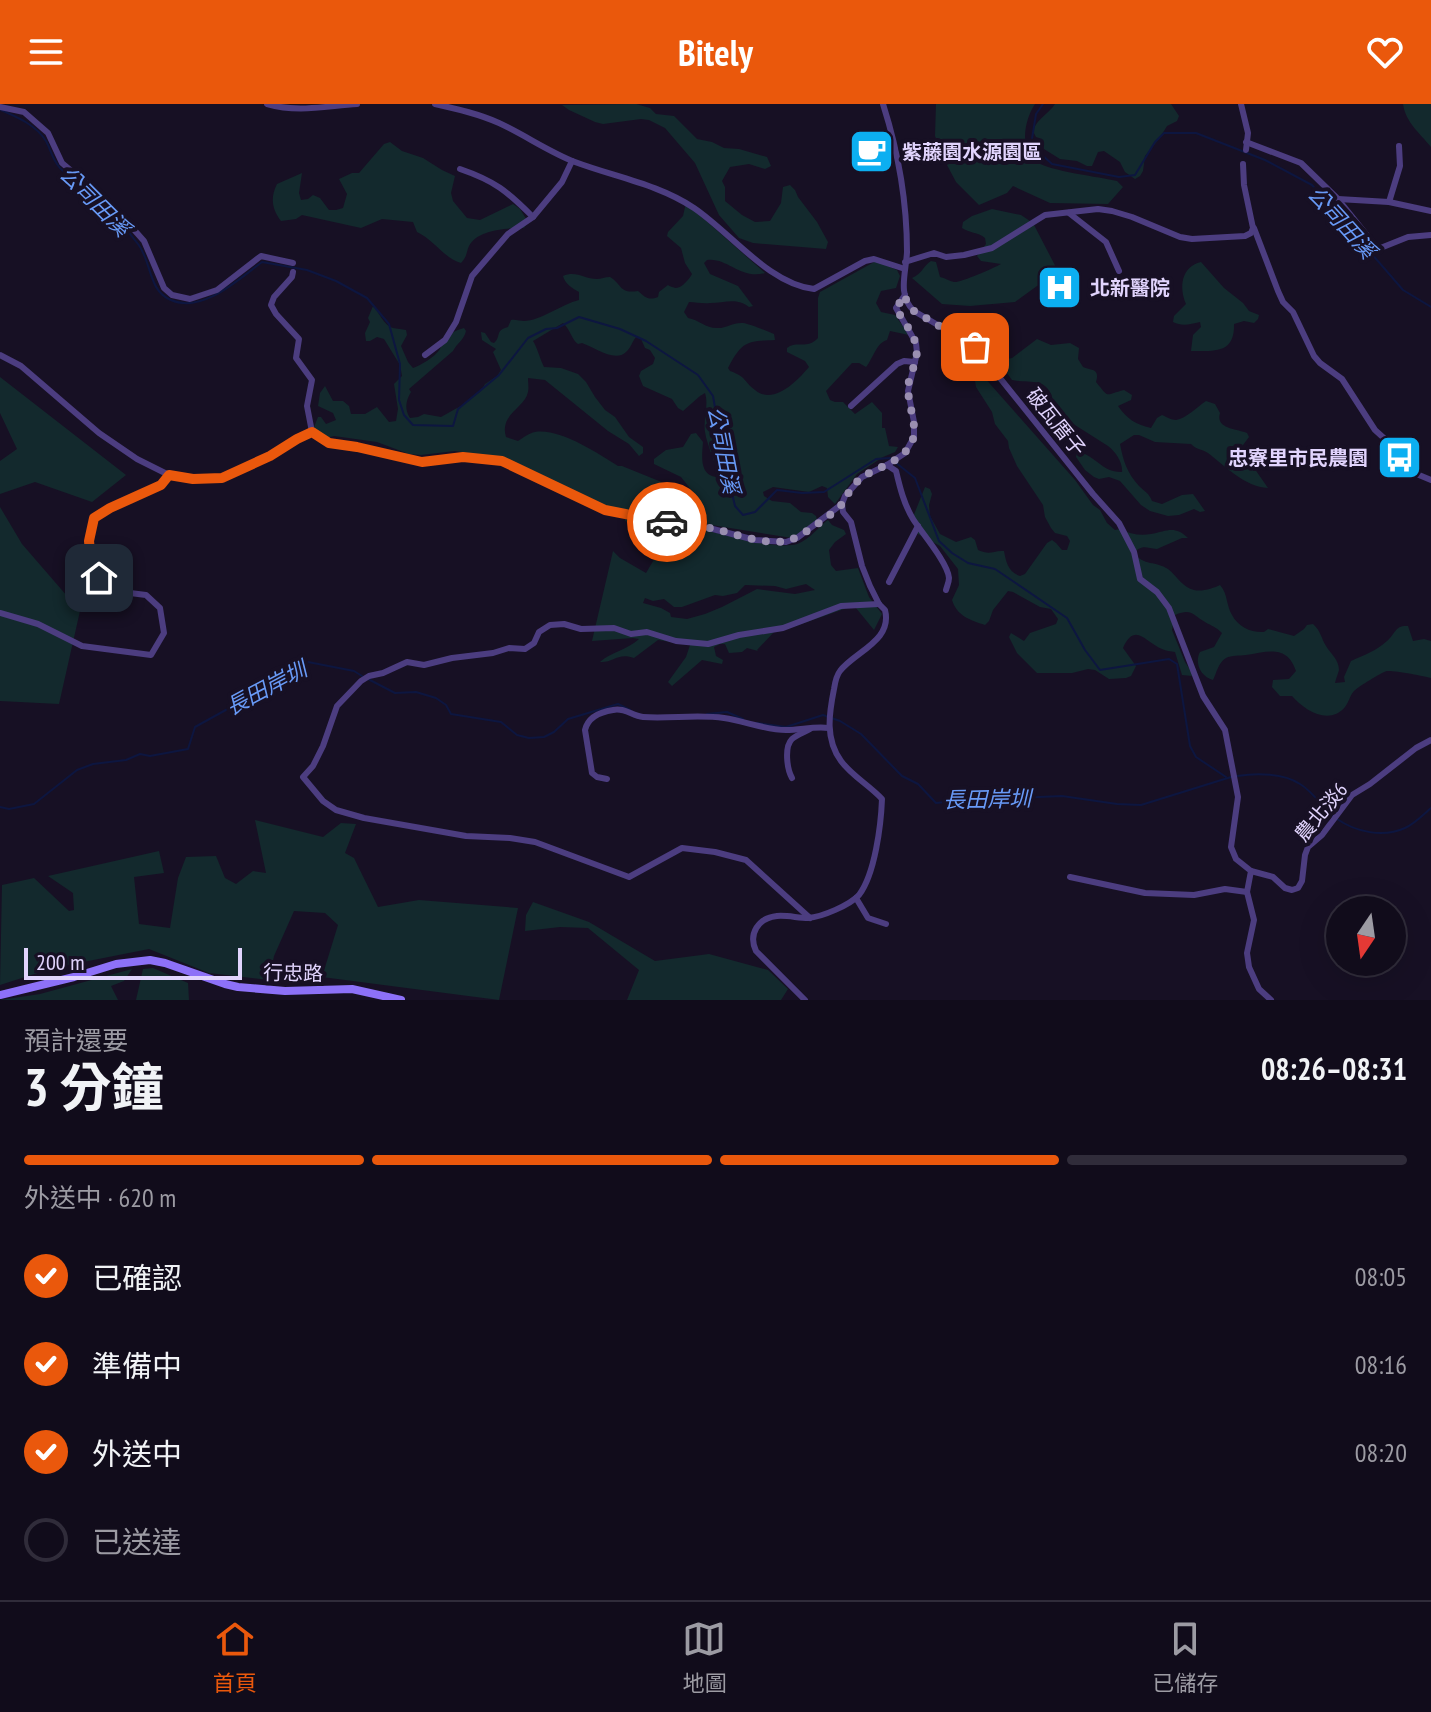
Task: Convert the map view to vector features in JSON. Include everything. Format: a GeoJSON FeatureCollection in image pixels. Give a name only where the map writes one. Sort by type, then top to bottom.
{"type":"FeatureCollection","features":[{"type":"Feature","properties":{"kind":"street"},"geometry":{"type":"LineString","coordinates":[[267,104],[303,110],[357,104]]}},
{"type":"Feature","properties":{"kind":"street"},"geometry":{"type":"LineString","coordinates":[[435,104],[497,122],[572,161],[671,195],[695,208],[772,272],[791,284],[814,289],[865,261],[874,259],[905,265],[934,253],[946,257],[992,248],[1045,215],[1098,209],[1112,211],[1192,239],[1245,236],[1253,228]]}},
{"type":"Feature","properties":{"kind":"street"},"geometry":{"type":"LineString","coordinates":[[805,1000],[756,951],[753,934],[763,921],[775,916],[810,918],[835,910],[856,898],[874,859],[882,799],[840,760],[834,749],[829,712],[840,670],[870,647],[882,631],[887,615],[862,566],[851,522],[843,512],[842,504],[862,477],[905,453],[914,437],[908,391],[916,343],[896,308],[905,295],[903,286],[907,253],[904,205],[897,150],[883,104]]}},
{"type":"Feature","properties":{"kind":"street"},"geometry":{"type":"LineString","coordinates":[[1241,104],[1248,133],[1246,146],[1301,163],[1338,199],[1378,249],[1408,237],[1431,235]]}},
{"type":"Feature","properties":{"kind":"street"},"geometry":{"type":"LineString","coordinates":[[0,107],[24,112],[48,133],[62,163],[112,205],[144,241],[164,288],[172,295],[190,299],[217,290],[261,256],[293,263]]}},
{"type":"Feature","properties":{"kind":"street"},"geometry":{"type":"LineString","coordinates":[[1389,202],[1400,166],[1399,146]]}},
{"type":"Feature","properties":{"kind":"street"},"geometry":{"type":"LineString","coordinates":[[425,355],[445,340],[456,322],[472,276],[508,234],[533,217],[562,182],[572,161]]}},
{"type":"Feature","properties":{"kind":"street"},"geometry":{"type":"LineString","coordinates":[[1243,164],[1253,228],[1278,291],[1304,331],[1314,356],[1342,379],[1375,430],[1397,449],[1419,475],[1431,480]]}},
{"type":"Feature","properties":{"kind":"street"},"geometry":{"type":"LineString","coordinates":[[460,169],[485,177],[511,195],[533,217]]}},
{"type":"Feature","properties":{"kind":"street"},"geometry":{"type":"LineString","coordinates":[[1338,199],[1389,202],[1431,211]]}},
{"type":"Feature","properties":{"kind":"street"},"geometry":{"type":"LineString","coordinates":[[1069,213],[1106,242],[1119,271]]}},
{"type":"Feature","properties":{"kind":"street"},"geometry":{"type":"LineString","coordinates":[[293,272],[271,305],[299,339],[296,358],[312,380],[307,406],[312,432],[329,443],[422,462],[463,457],[502,461],[605,510],[709,528],[755,540],[786,542],[797,538],[842,504]]}},
{"type":"Feature","properties":{"kind":"street","name":"破瓦厝子"},"geometry":{"type":"LineString","coordinates":[[905,295],[907,304],[914,311],[975,347],[1119,523],[1134,552],[1140,579],[1157,592],[1169,608],[1203,696],[1225,730],[1238,797],[1231,847],[1236,859],[1251,871]]}},
{"type":"Feature","properties":{"kind":"street"},"geometry":{"type":"LineString","coordinates":[[0,355],[21,366],[99,433],[137,459],[169,475],[193,479],[222,478],[312,432]]}},
{"type":"Feature","properties":{"kind":"street"},"geometry":{"type":"LineString","coordinates":[[851,406],[897,364],[915,362]]}},
{"type":"Feature","properties":{"kind":"street"},"geometry":{"type":"LineString","coordinates":[[888,464],[896,471],[904,500],[918,526],[948,572],[946,590]]}},
{"type":"Feature","properties":{"kind":"street"},"geometry":{"type":"LineString","coordinates":[[0,613],[38,624],[82,646],[151,655],[164,633],[160,608],[146,595],[130,593],[99,578],[92,571],[89,541],[94,518],[161,485],[169,475]]}},
{"type":"Feature","properties":{"kind":"street"},"geometry":{"type":"LineString","coordinates":[[889,582],[918,526]]}},
{"type":"Feature","properties":{"kind":"street"},"geometry":{"type":"LineString","coordinates":[[810,918],[746,860],[682,848],[629,877],[535,842],[466,836],[336,810],[323,801],[303,777],[313,766],[337,706],[347,694],[369,676],[407,662],[424,665],[509,648],[525,649],[534,643],[539,632],[550,625],[564,624],[581,629],[614,628],[631,634],[647,632],[676,641],[708,644],[783,628],[841,606],[879,604]]}},
{"type":"Feature","properties":{"kind":"street"},"geometry":{"type":"LineString","coordinates":[[607,779],[592,773],[585,730],[592,717],[614,709],[639,717],[723,718],[786,730],[829,726]]}},
{"type":"Feature","properties":{"kind":"street"},"geometry":{"type":"LineString","coordinates":[[792,778],[788,773],[788,745],[791,740],[817,726]]}},
{"type":"Feature","properties":{"kind":"street","name":"農北淡6"},"geometry":{"type":"LineString","coordinates":[[1251,871],[1273,877],[1285,888],[1298,888],[1308,847],[1322,835],[1352,795],[1431,740]]}},
{"type":"Feature","properties":{"kind":"street"},"geometry":{"type":"LineString","coordinates":[[1251,871],[1247,892],[1254,920],[1247,953],[1249,967],[1259,989],[1271,1000]]}},
{"type":"Feature","properties":{"kind":"street"},"geometry":{"type":"LineString","coordinates":[[1070,877],[1145,893],[1194,895],[1225,889],[1247,892]]}},
{"type":"Feature","properties":{"kind":"street"},"geometry":{"type":"LineString","coordinates":[[856,898],[868,918],[886,924]]}},
{"type":"Feature","properties":{"kind":"street","name":"行忠路"},"geometry":{"type":"LineString","coordinates":[[0,995],[116,964],[150,960],[238,987],[285,991],[352,989],[401,1000]]}},
{"type":"Feature","properties":{"kind":"green space"},"geometry":{"type":"Polygon","coordinates":[[[636,104],[650,108],[656,114],[674,116],[697,139],[767,157],[771,166],[765,169],[749,164],[730,167],[722,181],[725,201],[755,222],[770,221],[781,203],[783,187],[790,185],[817,222],[828,242],[826,249],[753,243],[739,238],[719,215],[695,163],[665,128],[641,119],[603,124],[562,105],[636,104]]]}},
{"type":"Feature","properties":{"kind":"green space"},"geometry":{"type":"Polygon","coordinates":[[[936,104],[1035,104],[1028,118],[1025,142],[1027,150],[1037,162],[1063,171],[1117,181],[1123,187],[1108,204],[1050,203],[1013,186],[1007,193],[979,205],[956,182],[947,165],[935,136],[936,104]]]}},
{"type":"Feature","properties":{"kind":"green space"},"geometry":{"type":"Polygon","coordinates":[[[1055,104],[1171,104],[1179,116],[1177,121],[1167,126],[1145,156],[1143,171],[1135,179],[1125,172],[1120,162],[1104,151],[1098,152],[1092,166],[1087,166],[1060,159],[1044,149],[1042,139],[1036,137],[1033,131],[1055,104]]]}},
{"type":"Feature","properties":{"kind":"green space"},"geometry":{"type":"Polygon","coordinates":[[[1403,104],[1431,104],[1431,147],[1410,122],[1403,104]]]}},
{"type":"Feature","properties":{"kind":"green space"},"geometry":{"type":"Polygon","coordinates":[[[390,142],[402,151],[423,158],[455,176],[451,193],[453,201],[467,218],[480,220],[513,204],[528,222],[524,228],[510,228],[479,236],[469,246],[461,263],[417,232],[413,222],[382,219],[361,228],[302,215],[281,221],[273,203],[277,184],[302,173],[301,200],[313,195],[320,198],[329,210],[343,208],[347,194],[339,179],[359,173],[384,144],[390,142]]]}},
{"type":"Feature","properties":{"kind":"green space"},"geometry":{"type":"Polygon","coordinates":[[[686,203],[765,273],[749,274],[721,262],[707,260],[704,263],[710,274],[738,286],[753,306],[735,301],[689,302],[684,312],[688,318],[710,327],[743,323],[774,334],[775,340],[746,344],[728,368],[762,394],[770,395],[785,389],[809,367],[805,361],[787,352],[787,348],[810,344],[818,338],[820,292],[876,261],[897,270],[900,276],[896,288],[881,291],[876,303],[881,312],[895,315],[909,335],[890,331],[887,340],[877,348],[866,367],[852,363],[826,391],[830,400],[843,402],[855,414],[872,402],[882,413],[882,428],[885,428],[889,446],[898,447],[895,452],[857,474],[835,504],[828,497],[827,488],[822,486],[809,492],[773,487],[763,492],[772,501],[790,503],[801,512],[816,516],[817,520],[792,538],[613,509],[581,499],[507,459],[455,451],[409,454],[377,442],[334,436],[326,438],[317,434],[314,427],[318,417],[326,424],[336,420],[333,413],[318,406],[320,393],[325,386],[333,401],[343,401],[349,406],[351,414],[365,414],[377,407],[389,422],[396,421],[398,409],[394,384],[402,376],[400,365],[384,339],[377,337],[366,341],[368,318],[373,306],[390,327],[406,330],[407,335],[401,346],[413,368],[435,355],[449,335],[464,328],[466,331],[453,351],[409,389],[411,392],[406,408],[410,418],[424,414],[441,417],[466,403],[501,370],[493,352],[496,349],[482,340],[481,332],[494,343],[511,320],[530,320],[579,300],[579,292],[567,284],[563,276],[610,277],[624,290],[638,291],[649,298],[658,297],[659,292],[668,285],[676,288],[683,285],[692,274],[681,248],[667,236],[683,216],[686,203]],[[563,323],[533,341],[544,367],[561,368],[578,374],[629,437],[643,447],[643,453],[639,456],[629,444],[545,380],[528,378],[526,398],[509,417],[506,437],[518,441],[535,432],[556,434],[618,466],[696,496],[681,477],[654,464],[654,459],[666,450],[683,447],[691,434],[696,433],[703,442],[704,469],[717,477],[705,432],[705,393],[683,411],[672,399],[643,386],[639,376],[641,371],[653,364],[655,358],[637,336],[626,352],[616,356],[578,344],[563,323]]]}},
{"type":"Feature","properties":{"kind":"green space"},"geometry":{"type":"Polygon","coordinates":[[[992,209],[1021,215],[1033,223],[1060,275],[1037,286],[1015,302],[970,306],[942,304],[912,278],[931,261],[936,262],[940,277],[954,282],[1001,264],[981,261],[977,256],[986,244],[985,238],[962,228],[963,222],[972,216],[992,209]]]}},
{"type":"Feature","properties":{"kind":"green space"},"geometry":{"type":"Polygon","coordinates":[[[1201,262],[1249,311],[1259,315],[1254,323],[1244,321],[1234,324],[1231,341],[1222,349],[1191,351],[1193,335],[1201,327],[1200,322],[1183,325],[1173,322],[1174,316],[1186,304],[1183,278],[1189,268],[1201,262]]]}},
{"type":"Feature","properties":{"kind":"green space"},"geometry":{"type":"Polygon","coordinates":[[[1037,339],[1051,345],[1070,343],[1079,348],[1078,359],[1083,367],[1096,372],[1096,382],[1106,393],[1124,390],[1132,395],[1131,400],[1118,406],[1128,418],[1140,425],[1151,428],[1162,415],[1176,420],[1206,401],[1215,404],[1224,425],[1247,433],[1249,437],[1243,445],[1245,455],[1268,488],[1243,480],[1191,444],[1155,442],[1139,435],[1120,444],[1129,471],[1152,501],[1162,504],[1182,495],[1193,494],[1205,511],[1194,509],[1168,516],[1150,511],[1120,481],[1094,477],[1076,457],[1077,451],[1110,470],[1122,472],[1114,451],[1056,413],[1047,387],[1037,382],[1012,380],[998,361],[1012,358],[1037,339]]]}},
{"type":"Feature","properties":{"kind":"green space"},"geometry":{"type":"Polygon","coordinates":[[[978,374],[1075,480],[1115,530],[1143,535],[1175,530],[1188,538],[1157,549],[1139,548],[1133,553],[1137,557],[1168,569],[1190,589],[1204,590],[1220,585],[1235,619],[1250,630],[1264,632],[1268,629],[1294,636],[1313,624],[1338,663],[1335,683],[1345,682],[1351,661],[1379,648],[1398,628],[1404,626],[1408,626],[1413,641],[1431,641],[1431,678],[1387,671],[1354,691],[1339,713],[1324,716],[1303,706],[1292,696],[1280,696],[1272,687],[1273,680],[1289,679],[1296,671],[1282,653],[1228,657],[1221,662],[1213,680],[1205,676],[1198,665],[1198,656],[1200,652],[1214,647],[1222,633],[1192,613],[1185,612],[1175,615],[1172,630],[1192,676],[1182,675],[1175,652],[1162,649],[1136,635],[1127,640],[1123,648],[1136,666],[1131,676],[1126,678],[1109,679],[1088,669],[1072,673],[1037,673],[1017,653],[1009,637],[1011,633],[1024,641],[1030,633],[1056,624],[1058,619],[1051,609],[1040,607],[1008,591],[985,625],[965,617],[952,600],[959,585],[958,569],[940,546],[916,533],[913,517],[925,487],[932,494],[930,516],[940,534],[956,542],[971,537],[982,552],[1004,551],[1008,566],[1020,576],[1025,574],[1052,540],[1062,550],[1067,550],[1070,541],[1067,536],[1055,533],[1051,528],[1043,505],[1017,466],[1008,441],[995,424],[992,412],[976,387],[978,374]]]}},
{"type":"Feature","properties":{"kind":"green space"},"geometry":{"type":"Polygon","coordinates":[[[0,377],[126,475],[92,502],[35,482],[0,494],[0,461],[17,449],[0,413],[0,377]]]}},
{"type":"Feature","properties":{"kind":"green space"},"geometry":{"type":"Polygon","coordinates":[[[0,507],[22,544],[80,611],[59,704],[0,701],[0,507]]]}},
{"type":"Feature","properties":{"kind":"green space"},"geometry":{"type":"Polygon","coordinates":[[[625,517],[699,529],[758,543],[792,545],[802,542],[828,520],[846,534],[829,550],[831,565],[836,571],[858,568],[869,597],[882,614],[874,630],[856,608],[847,608],[774,632],[758,651],[747,648],[742,652],[729,653],[725,644],[720,644],[714,647],[716,656],[723,660],[722,664],[702,660],[672,686],[668,682],[686,657],[690,645],[658,640],[634,658],[624,656],[600,662],[639,639],[592,641],[613,551],[646,573],[665,541],[625,521],[625,517]],[[806,584],[786,589],[745,585],[737,593],[715,595],[682,607],[674,607],[664,599],[653,601],[645,598],[643,603],[661,608],[671,617],[687,619],[722,607],[757,589],[795,594],[815,590],[806,584]]]}},
{"type":"Feature","properties":{"kind":"green space"},"geometry":{"type":"Polygon","coordinates":[[[255,820],[323,837],[341,823],[356,824],[345,853],[354,858],[378,907],[419,900],[518,908],[499,1000],[322,977],[338,925],[325,913],[294,911],[274,956],[269,980],[209,973],[149,949],[53,968],[0,985],[2,885],[34,878],[69,911],[74,910],[73,893],[48,876],[159,851],[164,873],[134,877],[139,924],[170,928],[178,878],[186,857],[216,856],[225,878],[236,884],[253,871],[266,873],[255,820]]]}},
{"type":"Feature","properties":{"kind":"green space"},"geometry":{"type":"Polygon","coordinates":[[[533,902],[589,922],[655,961],[709,954],[768,970],[788,989],[781,1000],[627,1000],[639,970],[588,928],[525,931],[526,915],[533,902]]]}},
{"type":"Feature","properties":{"kind":"green space"},"geometry":{"type":"Polygon","coordinates":[[[153,968],[188,983],[189,1000],[136,1000],[143,969],[153,968]]]}},
{"type":"Feature","properties":{"kind":"green space"},"geometry":{"type":"Polygon","coordinates":[[[132,969],[124,981],[111,986],[118,1000],[0,1000],[40,994],[132,969]]]}},
{"type":"Feature","properties":{"kind":"waterway","name":"公司田溪"},"geometry":{"type":"LineString","coordinates":[[1043,104],[1036,114],[1031,145],[1052,164],[1119,177],[1135,175],[1164,133],[1196,133],[1265,160],[1312,185],[1403,290],[1431,307]]}},
{"type":"Feature","properties":{"kind":"waterway","name":"公司田溪"},"geometry":{"type":"LineString","coordinates":[[1,110],[37,130],[60,168],[117,218],[142,251],[158,290],[171,300],[183,303],[207,299],[262,262],[307,270],[367,298],[389,324],[400,364],[399,400],[404,415],[413,425],[453,426],[458,409],[499,375],[528,338],[579,317],[620,329],[646,341],[698,375],[713,396],[735,506],[743,515],[755,512],[777,490],[824,492],[876,459],[890,458],[915,478],[939,541],[968,563],[995,569],[1067,618],[1100,670],[1169,659],[1177,664],[1190,746],[1196,757],[1226,777]]}},
{"type":"Feature","properties":{"kind":"waterway","name":"長田岸圳"},"geometry":{"type":"LineString","coordinates":[[0,807],[9,809],[34,804],[77,770],[93,764],[126,760],[140,754],[150,756],[188,749],[195,727],[251,699],[308,662],[354,671],[362,676]]}},
{"type":"Feature","properties":{"kind":"waterway","name":"長田岸圳"},"geometry":{"type":"LineString","coordinates":[[368,679],[395,693],[416,692],[436,698],[446,705],[451,714],[501,722],[517,735],[529,738],[544,737],[568,719],[618,704],[630,710]]}},
{"type":"Feature","properties":{"kind":"waterway","name":"長田岸圳"},"geometry":{"type":"LineString","coordinates":[[707,714],[727,712],[743,719]]}},
{"type":"Feature","properties":{"kind":"waterway","name":"長田岸圳"},"geometry":{"type":"LineString","coordinates":[[757,723],[786,727],[823,715],[840,721],[861,734],[902,776],[918,784],[936,803],[1062,796],[1141,805],[1231,777]]}},
{"type":"Feature","properties":{"kind":"waterway","name":"長田岸圳"},"geometry":{"type":"LineString","coordinates":[[1237,776],[1270,775],[1293,780],[1309,791],[1332,816]]}},
{"type":"Feature","properties":{"kind":"waterway","name":"長田岸圳"},"geometry":{"type":"LineString","coordinates":[[1337,819],[1361,830],[1388,833],[1408,826],[1431,808]]}},
{"type":"Feature","properties":{"kind":"way so far"},"geometry":{"type":"LineString","coordinates":[[667,522],[709,528],[755,540],[786,542],[797,538],[842,504],[862,477],[905,453],[914,437],[908,391],[917,353],[916,343],[896,308],[905,295],[907,304],[914,311],[975,347]]}},
{"type":"Feature","properties":{"kind":"place","name":"紫藤園水源園區"},"geometry":{"type":"Point","coordinates":[871,152]}},
{"type":"Feature","properties":{"kind":"place","name":"北新醫院"},"geometry":{"type":"Point","coordinates":[1059,288]}},
{"type":"Feature","properties":{"kind":"place","name":"忠寮里市民農園"},"geometry":{"type":"Point","coordinates":[1399,458]}},
{"type":"Feature","properties":{"kind":"route"},"geometry":{"type":"LineString","coordinates":[[99,578],[92,571],[89,541],[94,518],[161,485],[169,475],[193,479],[222,478],[312,432],[329,443],[422,462],[463,457],[502,461],[605,510],[667,522]]}}]}
